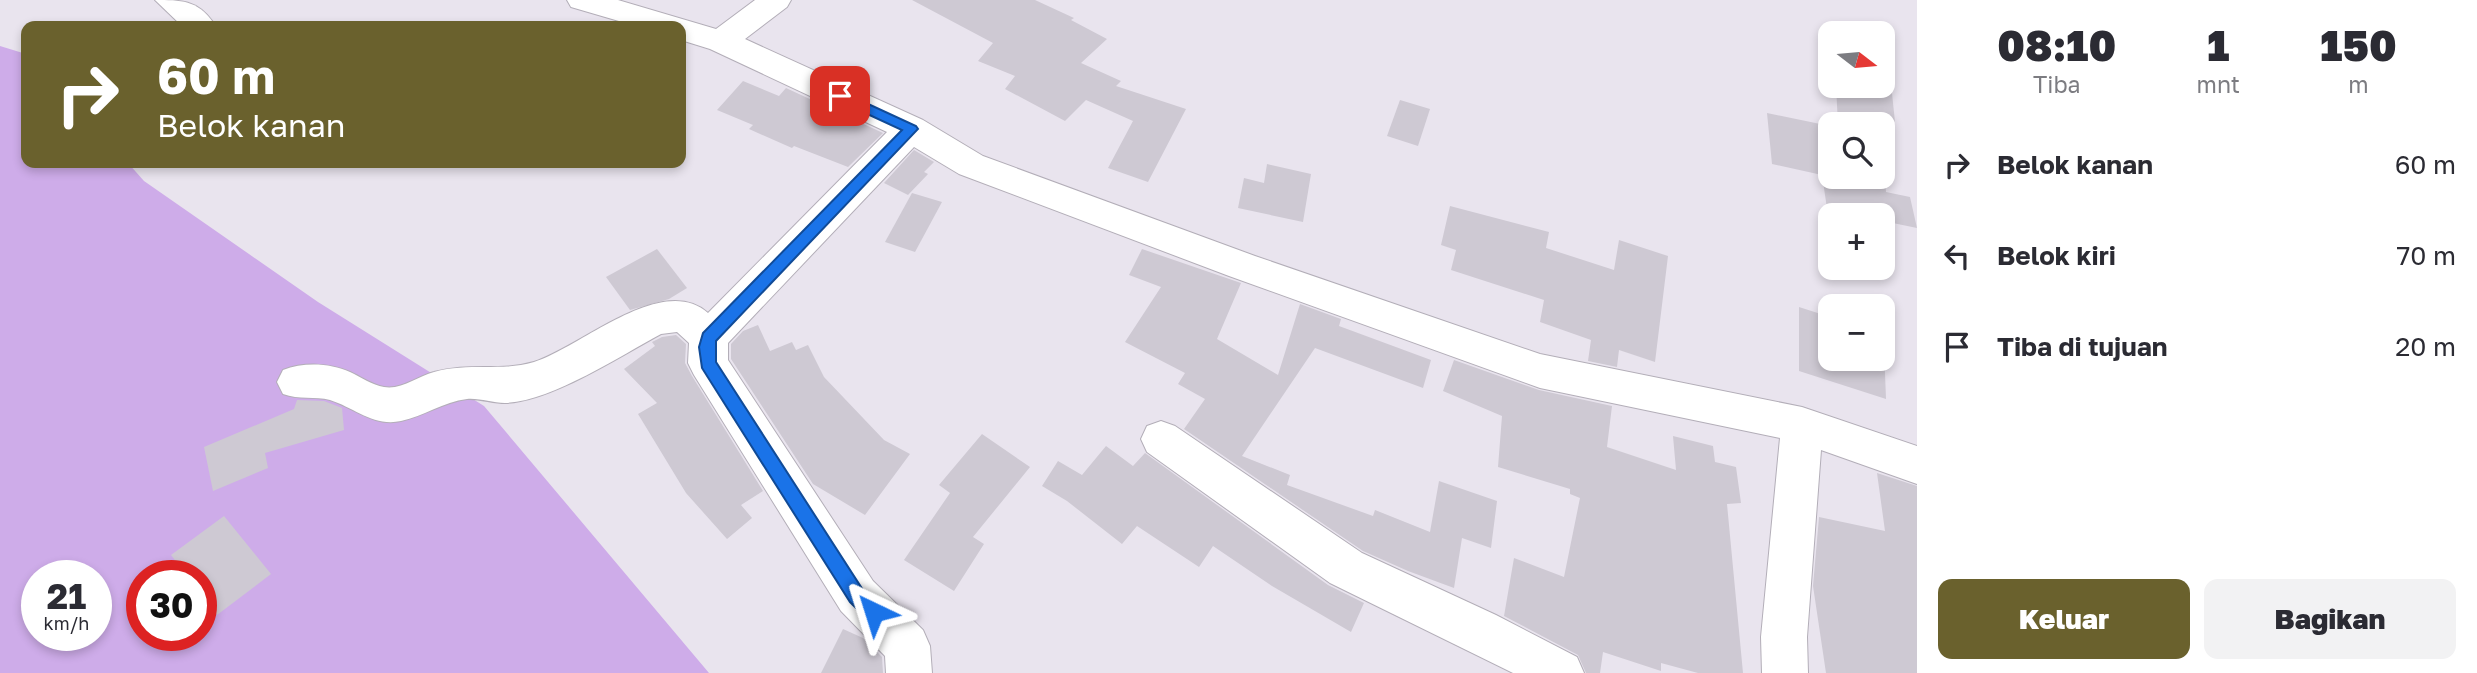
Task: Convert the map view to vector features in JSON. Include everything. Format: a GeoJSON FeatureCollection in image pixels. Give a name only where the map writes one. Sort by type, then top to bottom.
{"type":"FeatureCollection","features":[{"type":"Feature","properties":{"kind":"street"},"geometry":{"type":"LineString","coordinates":[[170,0],[196,21]]}},
{"type":"Feature","properties":{"kind":"street"},"geometry":{"type":"LineString","coordinates":[[582,0],[655,21]]}},
{"type":"Feature","properties":{"kind":"street"},"geometry":{"type":"LineString","coordinates":[[721,41],[776,0]]}},
{"type":"Feature","properties":{"kind":"street"},"geometry":{"type":"LineString","coordinates":[[686,30],[721,41],[911,129],[971,165],[1242,266],[1540,371],[1802,425],[1917,465]]}},
{"type":"Feature","properties":{"kind":"street"},"geometry":{"type":"LineString","coordinates":[[909,673],[907,646],[857,596],[708,363],[709,337],[911,129]]}},
{"type":"Feature","properties":{"kind":"street"},"geometry":{"type":"LineString","coordinates":[[296,382],[334,383],[370,401],[386,405],[401,404],[433,389],[469,382],[506,386],[545,376],[655,319],[678,316],[689,319],[709,337]]}},
{"type":"Feature","properties":{"kind":"street"},"geometry":{"type":"LineString","coordinates":[[1785,673],[1784,637],[1802,425]]}},
{"type":"Feature","properties":{"kind":"street"},"geometry":{"type":"LineString","coordinates":[[1161,439],[1346,568],[1480,631],[1561,673]]}},
{"type":"Feature","properties":{"kind":"shaded area"},"geometry":{"type":"Polygon","coordinates":[[[0,46],[21,52],[21,168],[132,168],[144,181],[318,302],[484,406],[709,673],[0,673],[0,46]]]}},
{"type":"Feature","properties":{"kind":"building"},"geometry":{"type":"Polygon","coordinates":[[[912,0],[1035,0],[1074,18],[1071,20],[1107,39],[1081,63],[1121,81],[1116,86],[1186,109],[1148,182],[1108,168],[1133,121],[1086,100],[1065,121],[1005,89],[1015,76],[978,61],[993,43],[912,0]]]}},
{"type":"Feature","properties":{"kind":"building"},"geometry":{"type":"Polygon","coordinates":[[[743,81],[779,96],[786,88],[883,133],[848,167],[794,146],[792,148],[749,129],[753,125],[717,110],[743,81]]]}},
{"type":"Feature","properties":{"kind":"building"},"geometry":{"type":"Polygon","coordinates":[[[1837,98],[1893,98],[1894,112],[1837,112],[1837,98]]]}},
{"type":"Feature","properties":{"kind":"building"},"geometry":{"type":"Polygon","coordinates":[[[1400,100],[1430,109],[1418,146],[1387,136],[1400,100]]]}},
{"type":"Feature","properties":{"kind":"building"},"geometry":{"type":"Polygon","coordinates":[[[1767,113],[1818,124],[1818,174],[1772,164],[1767,113]]]}},
{"type":"Feature","properties":{"kind":"building"},"geometry":{"type":"Polygon","coordinates":[[[914,150],[934,162],[924,172],[928,174],[908,195],[884,183],[914,150]]]}},
{"type":"Feature","properties":{"kind":"building"},"geometry":{"type":"Polygon","coordinates":[[[1267,164],[1311,174],[1303,222],[1238,208],[1244,178],[1264,183],[1267,164]]]}},
{"type":"Feature","properties":{"kind":"building"},"geometry":{"type":"Polygon","coordinates":[[[1824,189],[1886,189],[1886,192],[1910,197],[1917,228],[1895,223],[1895,203],[1826,203],[1824,189]]]}},
{"type":"Feature","properties":{"kind":"building"},"geometry":{"type":"Polygon","coordinates":[[[912,193],[942,202],[915,252],[885,242],[912,193]]]}},
{"type":"Feature","properties":{"kind":"building"},"geometry":{"type":"Polygon","coordinates":[[[1450,206],[1549,232],[1546,248],[1614,270],[1619,240],[1668,256],[1655,362],[1619,350],[1617,367],[1588,361],[1591,340],[1540,322],[1544,300],[1451,270],[1456,250],[1441,245],[1450,206]]]}},
{"type":"Feature","properties":{"kind":"building"},"geometry":{"type":"Polygon","coordinates":[[[657,249],[687,288],[669,299],[630,310],[606,277],[657,249]]]}},
{"type":"Feature","properties":{"kind":"building"},"geometry":{"type":"Polygon","coordinates":[[[1142,249],[1241,283],[1217,339],[1278,375],[1300,304],[1341,319],[1339,326],[1431,360],[1423,388],[1315,348],[1242,456],[1290,475],[1287,485],[1373,516],[1375,510],[1430,532],[1439,481],[1497,501],[1491,548],[1462,538],[1454,588],[1363,551],[1184,429],[1205,399],[1178,384],[1185,373],[1125,342],[1161,287],[1129,275],[1142,249]]]}},
{"type":"Feature","properties":{"kind":"building"},"geometry":{"type":"Polygon","coordinates":[[[1799,307],[1818,313],[1818,371],[1885,371],[1886,399],[1799,371],[1799,307]]]}},
{"type":"Feature","properties":{"kind":"building"},"geometry":{"type":"Polygon","coordinates":[[[758,325],[770,351],[792,342],[796,350],[808,345],[824,377],[884,440],[910,454],[865,515],[813,484],[731,359],[731,344],[743,331],[758,325]]]}},
{"type":"Feature","properties":{"kind":"building"},"geometry":{"type":"Polygon","coordinates":[[[676,335],[686,344],[685,363],[692,376],[763,491],[741,505],[752,518],[727,539],[686,493],[638,414],[657,403],[624,369],[655,346],[652,342],[676,335]]]}},
{"type":"Feature","properties":{"kind":"building"},"geometry":{"type":"Polygon","coordinates":[[[1454,360],[1539,390],[1612,406],[1607,447],[1676,470],[1673,436],[1713,446],[1715,462],[1736,467],[1741,503],[1727,504],[1743,673],[1698,673],[1661,663],[1661,671],[1603,652],[1600,673],[1586,673],[1578,655],[1504,616],[1514,558],[1564,577],[1580,498],[1570,494],[1570,489],[1498,467],[1502,416],[1443,391],[1454,360]]]}},
{"type":"Feature","properties":{"kind":"building"},"geometry":{"type":"Polygon","coordinates":[[[297,400],[324,401],[342,408],[344,430],[265,453],[268,468],[213,491],[204,447],[294,409],[297,400]]]}},
{"type":"Feature","properties":{"kind":"building"},"geometry":{"type":"Polygon","coordinates":[[[982,434],[1030,467],[973,537],[984,544],[954,591],[904,560],[950,493],[939,485],[982,434]]]}},
{"type":"Feature","properties":{"kind":"building"},"geometry":{"type":"Polygon","coordinates":[[[1106,446],[1133,466],[1145,453],[1328,585],[1364,603],[1351,632],[1272,586],[1213,546],[1199,567],[1137,526],[1122,544],[1067,501],[1042,486],[1058,461],[1082,475],[1106,446]]]}},
{"type":"Feature","properties":{"kind":"building"},"geometry":{"type":"Polygon","coordinates":[[[1877,473],[1917,486],[1917,673],[1826,673],[1813,586],[1819,517],[1885,531],[1877,473]]]}},
{"type":"Feature","properties":{"kind":"building"},"geometry":{"type":"Polygon","coordinates":[[[224,516],[271,574],[217,615],[217,560],[175,560],[171,555],[224,516]]]}},
{"type":"Feature","properties":{"kind":"building"},"geometry":{"type":"Polygon","coordinates":[[[843,629],[863,638],[882,657],[883,673],[821,673],[843,629]]]}},
{"type":"Feature","properties":{"kind":"route"},"geometry":{"type":"LineString","coordinates":[[840,96],[911,129],[709,337],[708,363],[857,596],[874,612]]}}]}
